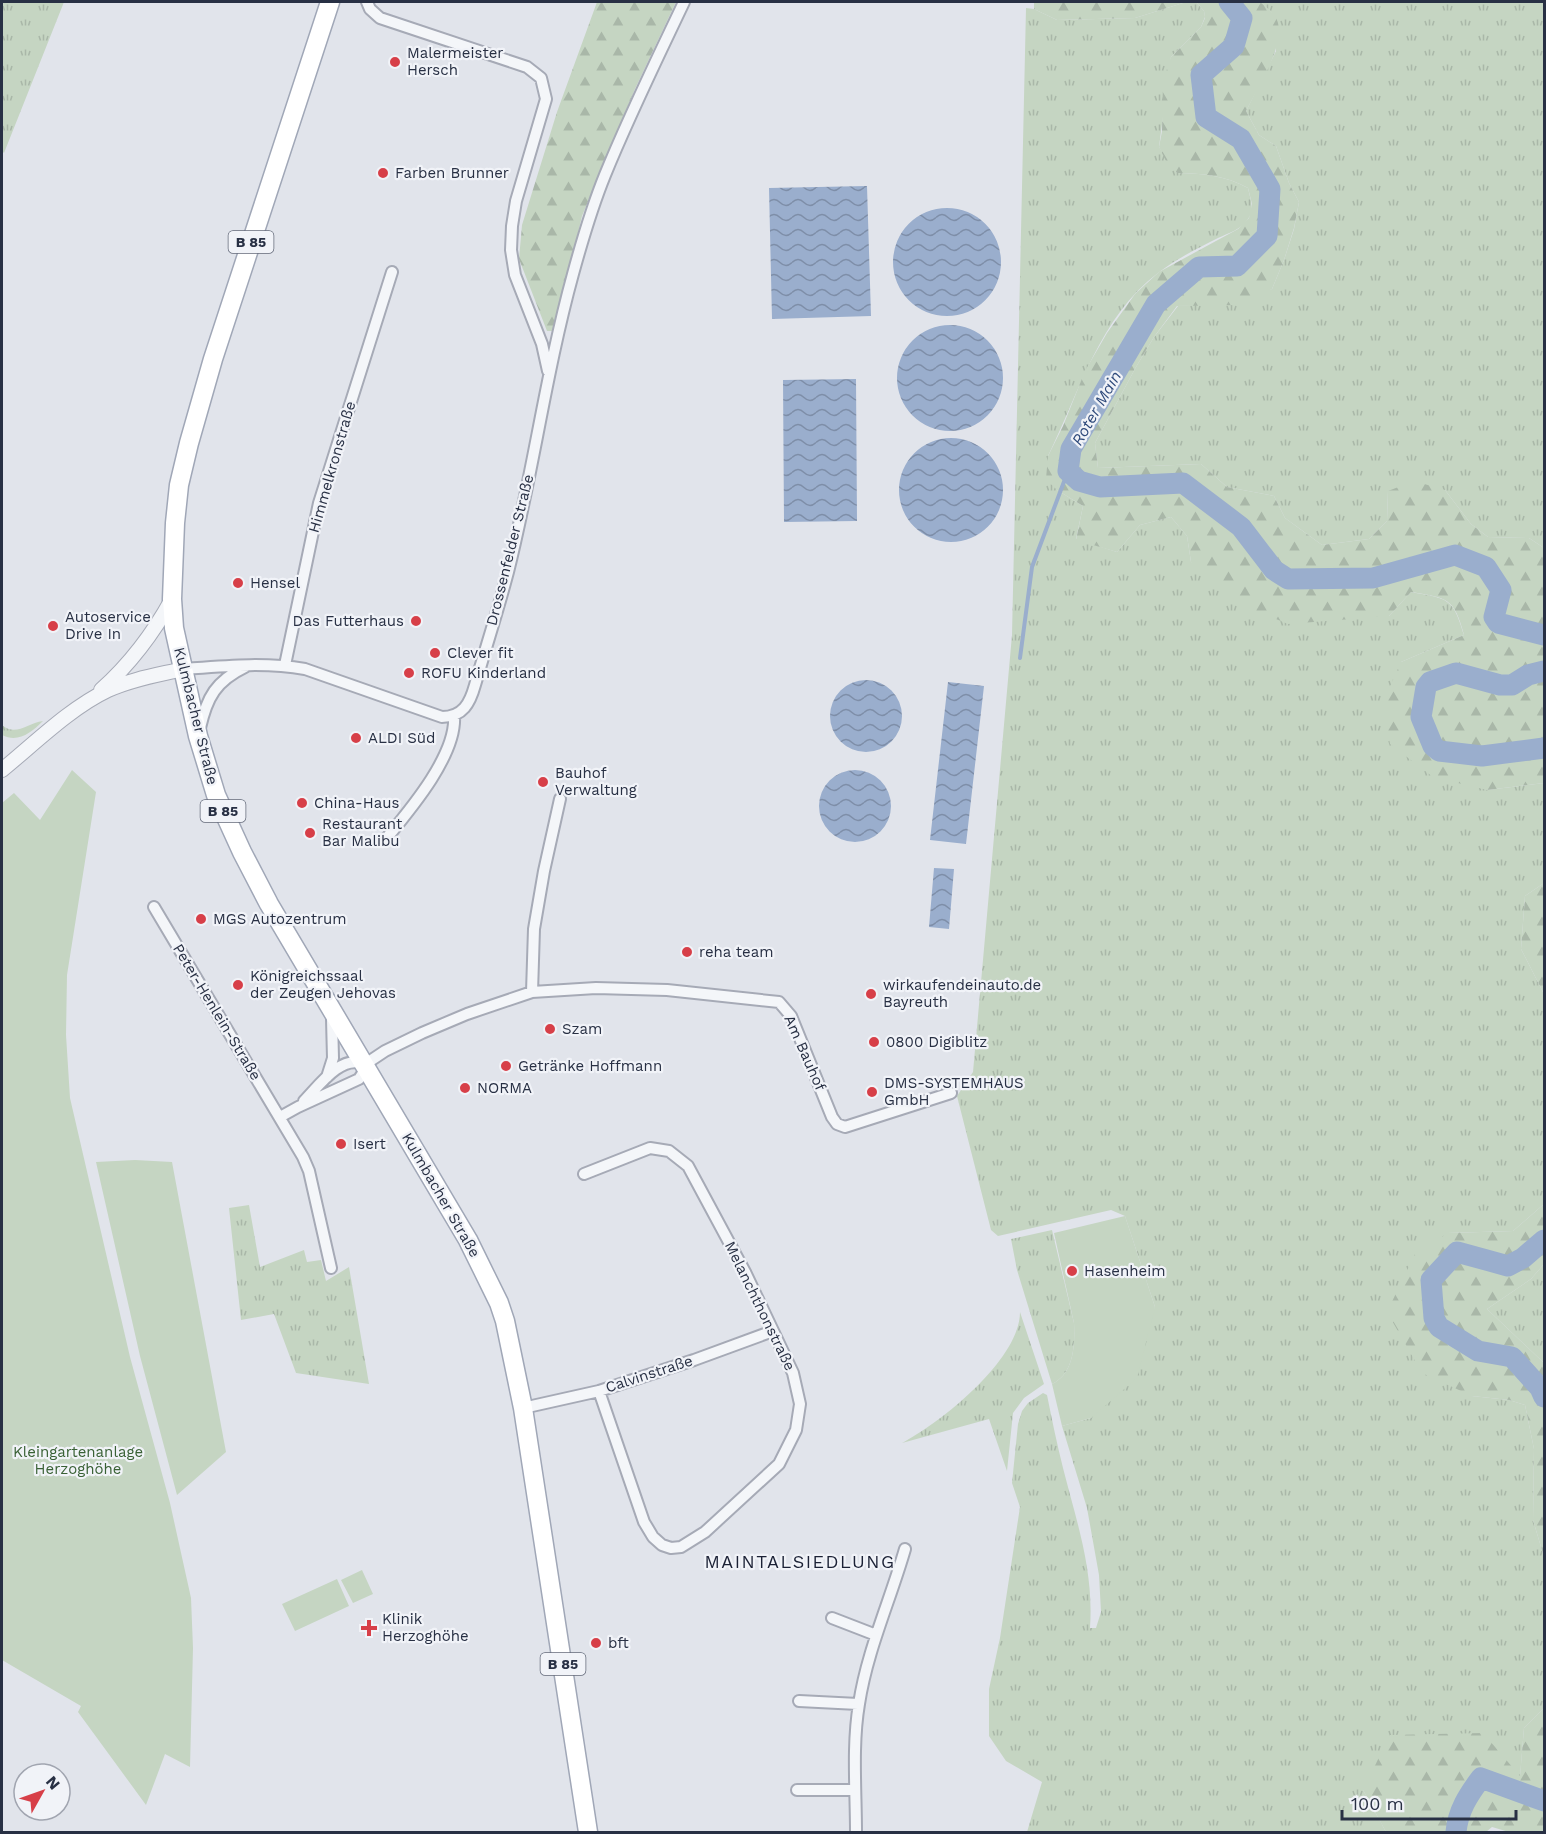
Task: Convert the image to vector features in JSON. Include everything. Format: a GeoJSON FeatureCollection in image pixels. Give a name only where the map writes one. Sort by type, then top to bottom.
{"type":"FeatureCollection","features":[{"type":"Feature","properties":{"kind":"main road","name":"B 85"},"geometry":{"type":"LineString","coordinates":[[172,599],[178,495],[189,443],[213,359],[330,2]]}},
{"type":"Feature","properties":{"kind":"main road","name":"Kulmbacher Straße"},"geometry":{"type":"LineString","coordinates":[[172,599],[174,628],[198,736],[216,795],[242,852],[269,904],[468,1240],[490,1282],[505,1321],[523,1408],[588,1833]]}},
{"type":"Feature","properties":{"kind":"street","name":"Drossenfelder Straße"},"geometry":{"type":"LineString","coordinates":[[367,2],[370,9],[380,18],[527,67],[541,78],[546,99],[516,201],[511,250],[515,274],[542,344],[549,374]]}},
{"type":"Feature","properties":{"kind":"street","name":"Drossenfelder Straße"},"geometry":{"type":"LineString","coordinates":[[385,840],[419,797],[441,762],[455,728],[454,716],[464,710],[471,700],[508,571],[549,374],[573,276],[604,177],[684,2]]}},
{"type":"Feature","properties":{"kind":"street","name":"Himmelkronstraße"},"geometry":{"type":"LineString","coordinates":[[285,665],[319,503],[392,272]]}},
{"type":"Feature","properties":{"kind":"street"},"geometry":{"type":"LineString","coordinates":[[86,703],[122,671],[139,651],[172,599]]}},
{"type":"Feature","properties":{"kind":"street"},"geometry":{"type":"LineString","coordinates":[[198,736],[203,716],[216,687],[228,676],[248,665]]}},
{"type":"Feature","properties":{"kind":"street"},"geometry":{"type":"LineString","coordinates":[[4,763],[106,691],[131,681],[183,669],[285,665],[305,669],[442,717],[454,716]]}},
{"type":"Feature","properties":{"kind":"street"},"geometry":{"type":"LineString","coordinates":[[532,992],[534,929],[560,798]]}},
{"type":"Feature","properties":{"kind":"street","name":"Peter-Henlein-Straße"},"geometry":{"type":"LineString","coordinates":[[154,907],[280,1117],[309,1171],[331,1268]]}},
{"type":"Feature","properties":{"kind":"street","name":"Am Bauhof"},"geometry":{"type":"LineString","coordinates":[[364,1065],[385,1051],[429,1030],[477,1010],[532,992],[596,988],[667,990],[779,1002],[791,1016],[832,1117],[837,1124],[845,1126],[951,1093]]}},
{"type":"Feature","properties":{"kind":"street"},"geometry":{"type":"LineString","coordinates":[[324,1080],[331,1069],[333,1058],[334,1032],[331,1010]]}},
{"type":"Feature","properties":{"kind":"street"},"geometry":{"type":"LineString","coordinates":[[280,1117],[359,1079],[364,1065],[353,1061],[346,1063],[324,1080],[298,1107]]}},
{"type":"Feature","properties":{"kind":"street","name":"Melanchthonstraße"},"geometry":{"type":"LineString","coordinates":[[584,1174],[650,1148],[669,1151],[682,1160],[694,1173],[773,1331],[793,1373],[800,1404],[796,1430],[779,1464],[705,1533],[681,1547],[671,1548],[662,1545],[653,1537],[644,1522],[599,1391]]}},
{"type":"Feature","properties":{"kind":"street","name":"Calvinstraße"},"geometry":{"type":"LineString","coordinates":[[523,1408],[599,1391],[773,1331]]}},
{"type":"Feature","properties":{"kind":"street"},"geometry":{"type":"LineString","coordinates":[[856,1833],[858,1704],[876,1635],[904,1549]]}},
{"type":"Feature","properties":{"kind":"street"},"geometry":{"type":"LineString","coordinates":[[832,1618],[876,1635]]}},
{"type":"Feature","properties":{"kind":"street"},"geometry":{"type":"LineString","coordinates":[[799,1701],[858,1704]]}},
{"type":"Feature","properties":{"kind":"street"},"geometry":{"type":"LineString","coordinates":[[797,1790],[855,1790]]}},
{"type":"Feature","properties":{"kind":"green space"},"geometry":{"type":"Polygon","coordinates":[[[2,2],[64,2],[4,153],[2,151],[2,2]]]}},
{"type":"Feature","properties":{"kind":"green space"},"geometry":{"type":"Polygon","coordinates":[[[597,2],[676,2],[635,89],[582,216],[555,331],[547,331],[519,259],[522,225],[557,112],[597,2]]]}},
{"type":"Feature","properties":{"kind":"green space"},"geometry":{"type":"Polygon","coordinates":[[[1034,2],[1260,2],[1273,14],[1278,23],[1279,33],[1273,56],[1246,111],[1259,135],[1276,146],[1289,183],[1299,202],[1284,260],[1272,289],[1240,305],[1177,306],[1136,367],[1095,443],[1098,468],[1201,464],[1227,487],[1274,496],[1285,518],[1322,545],[1369,539],[1387,521],[1388,491],[1414,481],[1445,490],[1471,524],[1488,537],[1529,538],[1544,548],[1544,783],[1487,790],[1433,777],[1390,744],[1383,702],[1401,662],[1464,635],[1457,613],[1447,601],[1411,592],[1389,616],[1288,624],[1235,602],[1191,562],[1187,536],[1171,517],[1140,525],[1117,552],[1076,540],[1083,506],[1057,490],[1046,479],[1048,456],[1085,371],[1107,333],[1135,294],[1159,272],[1238,229],[1249,218],[1252,204],[1248,188],[1240,184],[1214,176],[1177,173],[1166,161],[1159,147],[1162,131],[1163,81],[1171,57],[1201,27],[1205,18],[1204,11],[1197,3],[1183,3],[1135,18],[1057,20],[1034,9],[1034,2]]]}},
{"type":"Feature","properties":{"kind":"green space"},"geometry":{"type":"Polygon","coordinates":[[[1260,2],[1544,2],[1544,548],[1529,538],[1488,537],[1471,524],[1445,490],[1388,491],[1387,521],[1369,539],[1322,545],[1285,518],[1274,496],[1227,487],[1201,464],[1098,468],[1095,443],[1154,337],[1178,306],[1207,304],[1272,289],[1284,260],[1294,229],[1299,202],[1289,183],[1276,146],[1259,135],[1246,111],[1276,51],[1272,13],[1260,2]]]}},
{"type":"Feature","properties":{"kind":"green space"},"geometry":{"type":"Polygon","coordinates":[[[1183,3],[1197,3],[1204,11],[1205,17],[1201,27],[1171,57],[1159,147],[1177,173],[1214,176],[1248,188],[1251,211],[1239,228],[1172,263],[1138,291],[1106,333],[1093,357],[1048,456],[1057,490],[1083,506],[1076,539],[1117,552],[1140,525],[1171,517],[1187,536],[1191,562],[1389,616],[1411,592],[1433,596],[1447,602],[1456,613],[1464,635],[1401,662],[1487,790],[1544,783],[1544,883],[1525,896],[1521,949],[1544,994],[1544,1204],[1513,1231],[1448,1233],[1472,1396],[1509,1400],[1525,1405],[1534,1449],[1533,1520],[1544,1557],[1544,1708],[1524,1728],[1520,1777],[1363,1790],[1386,1832],[1027,1832],[1042,1782],[1006,1761],[989,1736],[989,1689],[1000,1638],[1020,1507],[1012,1483],[1018,1424],[1022,1411],[1028,1403],[1043,1393],[1047,1395],[1087,1567],[1091,1607],[1090,1628],[1096,1628],[1101,1612],[1099,1575],[1087,1508],[1062,1426],[1091,1418],[1155,1307],[1125,1216],[1111,1210],[998,1236],[991,1230],[957,1096],[973,1072],[1012,635],[1026,8],[1034,9],[1057,20],[1135,18],[1183,3]]]}},
{"type":"Feature","properties":{"kind":"green space"},"geometry":{"type":"Polygon","coordinates":[[[43,721],[24,736],[13,738],[2,735],[2,725],[17,730],[43,721]]]}},
{"type":"Feature","properties":{"kind":"green space","name":"Kleingartenanlage Herzoghöhe"},"geometry":{"type":"Polygon","coordinates":[[[72,770],[96,792],[67,975],[66,1035],[70,1098],[130,1357],[170,1503],[191,1598],[193,1648],[190,1767],[165,1754],[146,1805],[78,1712],[81,1706],[2,1660],[2,803],[14,793],[40,820],[72,770]]]}},
{"type":"Feature","properties":{"kind":"green space"},"geometry":{"type":"Polygon","coordinates":[[[1544,883],[1544,994],[1521,949],[1525,896],[1544,883]]]}},
{"type":"Feature","properties":{"kind":"green space"},"geometry":{"type":"Polygon","coordinates":[[[135,1160],[172,1162],[226,1452],[177,1495],[140,1356],[96,1162],[135,1160]]]}},
{"type":"Feature","properties":{"kind":"green space"},"geometry":{"type":"Polygon","coordinates":[[[1544,1204],[1544,1264],[1531,1279],[1487,1309],[1544,1363],[1544,1557],[1533,1520],[1534,1449],[1525,1405],[1509,1400],[1472,1396],[1422,1373],[1387,1312],[1415,1254],[1448,1233],[1513,1231],[1544,1204]]]}},
{"type":"Feature","properties":{"kind":"green space"},"geometry":{"type":"Polygon","coordinates":[[[249,1205],[260,1267],[304,1250],[307,1262],[321,1260],[326,1281],[349,1267],[369,1384],[296,1373],[274,1314],[241,1320],[229,1208],[249,1205]]]}},
{"type":"Feature","properties":{"kind":"green space"},"geometry":{"type":"Polygon","coordinates":[[[1125,1216],[1155,1307],[1137,1378],[1091,1418],[1062,1426],[1052,1384],[1065,1373],[1072,1358],[1074,1323],[1054,1233],[1125,1216]]]}},
{"type":"Feature","properties":{"kind":"green space"},"geometry":{"type":"Polygon","coordinates":[[[1052,1230],[1074,1323],[1074,1332],[1072,1358],[1069,1366],[1065,1373],[1052,1384],[1017,1270],[1011,1239],[1052,1230]]]}},
{"type":"Feature","properties":{"kind":"green space"},"geometry":{"type":"Polygon","coordinates":[[[1544,1264],[1544,1363],[1487,1309],[1531,1279],[1544,1264]]]}},
{"type":"Feature","properties":{"kind":"green space"},"geometry":{"type":"Polygon","coordinates":[[[1020,1312],[1044,1384],[1024,1398],[1013,1413],[1007,1471],[989,1419],[902,1443],[957,1405],[993,1369],[1017,1330],[1020,1312]]]}},
{"type":"Feature","properties":{"kind":"green space"},"geometry":{"type":"Polygon","coordinates":[[[362,1570],[373,1594],[353,1603],[341,1580],[362,1570]]]}},
{"type":"Feature","properties":{"kind":"green space"},"geometry":{"type":"Polygon","coordinates":[[[337,1579],[349,1606],[295,1631],[282,1604],[337,1579]]]}},
{"type":"Feature","properties":{"kind":"green space"},"geometry":{"type":"Polygon","coordinates":[[[1544,1708],[1544,1832],[1509,1832],[1492,1827],[1486,1832],[1386,1832],[1363,1790],[1390,1735],[1483,1733],[1520,1776],[1524,1728],[1544,1708]]]}},
{"type":"Feature","properties":{"kind":"water"},"geometry":{"type":"Polygon","coordinates":[[[867,186],[871,316],[772,319],[769,188],[867,186]]]}},
{"type":"Feature","properties":{"kind":"water"},"geometry":{"type":"Polygon","coordinates":[[[947,208],[968,212],[985,224],[997,241],[1001,262],[997,283],[985,300],[968,312],[947,316],[926,312],[909,300],[897,283],[893,262],[897,241],[909,224],[926,212],[947,208]]]}},
{"type":"Feature","properties":{"kind":"water"},"geometry":{"type":"Polygon","coordinates":[[[950,325],[970,329],[987,341],[999,358],[1003,378],[999,398],[987,415],[970,427],[950,431],[930,427],[913,415],[901,398],[897,378],[901,358],[913,341],[930,329],[950,325]]]}},
{"type":"Feature","properties":{"kind":"water"},"geometry":{"type":"Polygon","coordinates":[[[856,379],[857,521],[784,522],[783,380],[856,379]]]}},
{"type":"Feature","properties":{"kind":"water"},"geometry":{"type":"Polygon","coordinates":[[[951,438],[971,442],[988,453],[999,470],[1003,490],[999,510],[988,527],[971,538],[951,542],[931,538],[914,527],[903,510],[899,490],[903,470],[914,453],[931,442],[951,438]]]}},
{"type":"Feature","properties":{"kind":"water"},"geometry":{"type":"Polygon","coordinates":[[[866,680],[886,686],[896,696],[902,716],[896,736],[886,746],[866,752],[846,746],[836,736],[830,716],[836,696],[846,686],[866,680]]]}},
{"type":"Feature","properties":{"kind":"water"},"geometry":{"type":"Polygon","coordinates":[[[948,682],[984,686],[966,844],[930,840],[948,682]]]}},
{"type":"Feature","properties":{"kind":"water"},"geometry":{"type":"Polygon","coordinates":[[[862,770],[881,780],[889,792],[891,806],[889,820],[881,832],[869,840],[848,842],[829,832],[821,820],[819,799],[829,780],[841,772],[862,770]]]}},
{"type":"Feature","properties":{"kind":"water"},"geometry":{"type":"Polygon","coordinates":[[[934,868],[954,869],[949,929],[929,927],[934,868]]]}},
{"type":"Feature","properties":{"kind":"waterway","name":"Roter Main"},"geometry":{"type":"LineString","coordinates":[[1229,2],[1242,18],[1234,46],[1201,75],[1206,117],[1241,139],[1270,189],[1267,236],[1237,266],[1199,267],[1156,304],[1071,449],[1068,471],[1079,481],[1100,487],[1183,483],[1241,527],[1274,570],[1288,579],[1373,578],[1455,555],[1486,567],[1501,590],[1494,617],[1498,623],[1544,635]]}},
{"type":"Feature","properties":{"kind":"waterway"},"geometry":{"type":"LineString","coordinates":[[1020,658],[1032,567],[1068,471]]}},
{"type":"Feature","properties":{"kind":"waterway","name":"Roter Main"},"geometry":{"type":"LineString","coordinates":[[1544,671],[1528,675],[1512,685],[1500,685],[1456,673],[1430,682],[1426,687],[1421,717],[1433,746],[1439,751],[1482,756],[1544,748]]}},
{"type":"Feature","properties":{"kind":"waterway","name":"Roter Main"},"geometry":{"type":"LineString","coordinates":[[1544,1240],[1523,1258],[1508,1266],[1457,1252],[1431,1280],[1434,1318],[1439,1327],[1478,1351],[1512,1357],[1540,1388],[1544,1397]]}},
{"type":"Feature","properties":{"kind":"waterway","name":"Roter Main"},"geometry":{"type":"LineString","coordinates":[[1456,1832],[1464,1804],[1481,1778],[1544,1801]]}},
{"type":"Feature","properties":{"kind":"place","name":"Malermeister Hersch"},"geometry":{"type":"Point","coordinates":[395,62]}},
{"type":"Feature","properties":{"kind":"place","name":"Farben Brunner"},"geometry":{"type":"Point","coordinates":[383,173]}},
{"type":"Feature","properties":{"kind":"place","name":"Hensel"},"geometry":{"type":"Point","coordinates":[238,583]}},
{"type":"Feature","properties":{"kind":"place","name":"Das Futterhaus"},"geometry":{"type":"Point","coordinates":[416,621]}},
{"type":"Feature","properties":{"kind":"place","name":"Autoservice Drive In"},"geometry":{"type":"Point","coordinates":[53,626]}},
{"type":"Feature","properties":{"kind":"place","name":"Clever fit"},"geometry":{"type":"Point","coordinates":[435,653]}},
{"type":"Feature","properties":{"kind":"place","name":"ROFU Kinderland"},"geometry":{"type":"Point","coordinates":[409,673]}},
{"type":"Feature","properties":{"kind":"place","name":"ALDI Süd"},"geometry":{"type":"Point","coordinates":[356,738]}},
{"type":"Feature","properties":{"kind":"place","name":"Bauhof Verwaltung"},"geometry":{"type":"Point","coordinates":[543,782]}},
{"type":"Feature","properties":{"kind":"place","name":"China-Haus"},"geometry":{"type":"Point","coordinates":[302,803]}},
{"type":"Feature","properties":{"kind":"place","name":"Restaurant Bar Malibu"},"geometry":{"type":"Point","coordinates":[310,833]}},
{"type":"Feature","properties":{"kind":"place","name":"MGS Autozentrum"},"geometry":{"type":"Point","coordinates":[201,919]}},
{"type":"Feature","properties":{"kind":"place","name":"reha team"},"geometry":{"type":"Point","coordinates":[687,952]}},
{"type":"Feature","properties":{"kind":"place","name":"Königreichssaal der Zeugen Jehovas"},"geometry":{"type":"Point","coordinates":[238,985]}},
{"type":"Feature","properties":{"kind":"place","name":"wirkaufendeinauto.de Bayreuth"},"geometry":{"type":"Point","coordinates":[871,994]}},
{"type":"Feature","properties":{"kind":"place","name":"Szam"},"geometry":{"type":"Point","coordinates":[550,1029]}},
{"type":"Feature","properties":{"kind":"place","name":"0800 Digiblitz"},"geometry":{"type":"Point","coordinates":[874,1042]}},
{"type":"Feature","properties":{"kind":"place","name":"Getränke Hoffmann"},"geometry":{"type":"Point","coordinates":[506,1066]}},
{"type":"Feature","properties":{"kind":"place","name":"NORMA"},"geometry":{"type":"Point","coordinates":[465,1088]}},
{"type":"Feature","properties":{"kind":"place","name":"DMS-SYSTEMHAUS GmbH"},"geometry":{"type":"Point","coordinates":[872,1092]}},
{"type":"Feature","properties":{"kind":"place","name":"Isert"},"geometry":{"type":"Point","coordinates":[341,1144]}},
{"type":"Feature","properties":{"kind":"place","name":"Hasenheim"},"geometry":{"type":"Point","coordinates":[1072,1271]}},
{"type":"Feature","properties":{"kind":"place","name":"Klinik Herzoghöhe"},"geometry":{"type":"Point","coordinates":[369,1628]}},
{"type":"Feature","properties":{"kind":"place","name":"bft"},"geometry":{"type":"Point","coordinates":[596,1643]}},
{"type":"Feature","properties":{"kind":"district","name":"MAINTALSIEDLUNG"},"geometry":{"type":"Point","coordinates":[800,1562]}}]}
